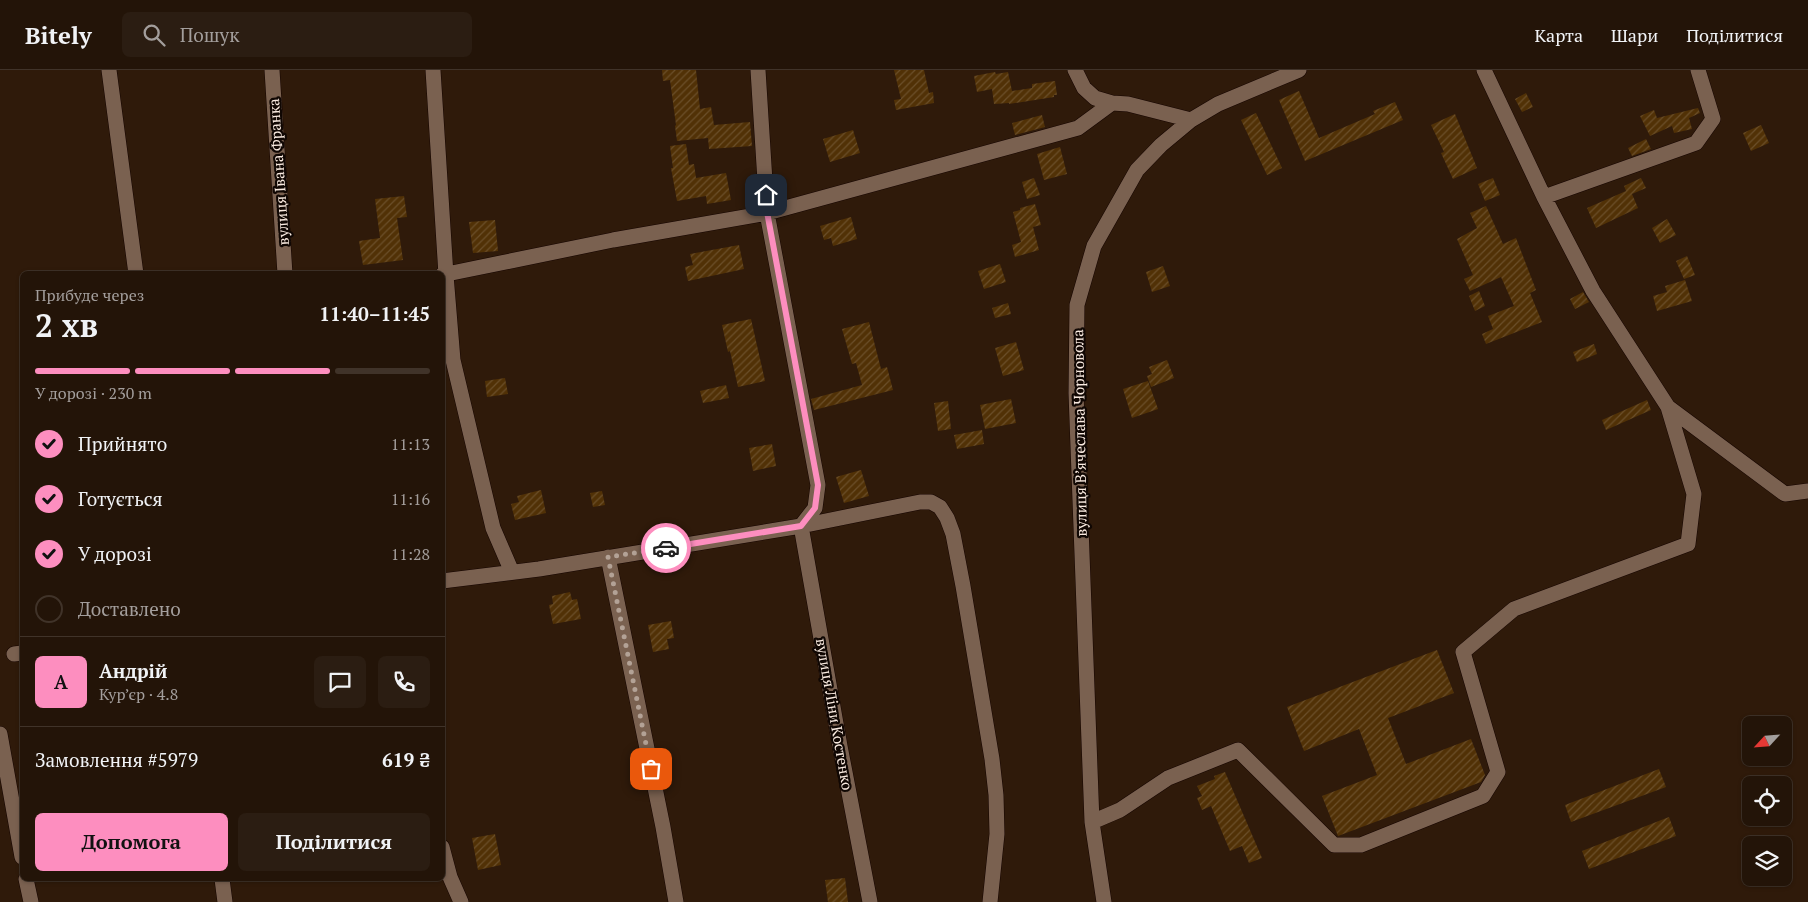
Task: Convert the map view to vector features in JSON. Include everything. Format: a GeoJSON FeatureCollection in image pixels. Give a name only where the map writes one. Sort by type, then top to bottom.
{"type":"FeatureCollection","features":[{"type":"Feature","properties":{"kind":"street"},"geometry":{"type":"LineString","coordinates":[[109,70],[136,271]]}},
{"type":"Feature","properties":{"kind":"street","name":"вулиця Івана Франка"},"geometry":{"type":"LineString","coordinates":[[272,70],[285,271]]}},
{"type":"Feature","properties":{"kind":"street"},"geometry":{"type":"LineString","coordinates":[[433,70],[444,271]]}},
{"type":"Feature","properties":{"kind":"street"},"geometry":{"type":"LineString","coordinates":[[758,70],[767,212],[818,485],[815,508],[801,526]]}},
{"type":"Feature","properties":{"kind":"street"},"geometry":{"type":"LineString","coordinates":[[1075,70],[1084,88],[1095,98],[1112,104],[1128,104],[1191,120]]}},
{"type":"Feature","properties":{"kind":"street","name":"вулиця Вʼячеслава Чорновола"},"geometry":{"type":"LineString","coordinates":[[1104,902],[1092,822],[1076,393],[1077,305],[1094,246],[1137,170],[1191,120],[1218,104],[1299,70]]}},
{"type":"Feature","properties":{"kind":"street"},"geometry":{"type":"LineString","coordinates":[[1092,822],[1120,810],[1168,778],[1238,750],[1334,845],[1361,844],[1483,796],[1498,772],[1463,652],[1514,609],[1688,544],[1694,494],[1668,407],[1593,291],[1544,197],[1484,70]]}},
{"type":"Feature","properties":{"kind":"street"},"geometry":{"type":"LineString","coordinates":[[1544,197],[1696,143],[1713,119],[1698,70]]}},
{"type":"Feature","properties":{"kind":"street"},"geometry":{"type":"LineString","coordinates":[[445,275],[613,240],[767,212],[1078,128],[1112,104]]}},
{"type":"Feature","properties":{"kind":"street"},"geometry":{"type":"LineString","coordinates":[[445,284],[453,360],[493,528],[512,572]]}},
{"type":"Feature","properties":{"kind":"street"},"geometry":{"type":"LineString","coordinates":[[1668,407],[1785,494],[1808,491]]}},
{"type":"Feature","properties":{"kind":"street"},"geometry":{"type":"LineString","coordinates":[[445,582],[539,569],[801,526],[920,502],[931,502],[940,507],[947,518],[958,556],[994,777],[997,834],[990,902]]}},
{"type":"Feature","properties":{"kind":"street","name":"вулиця Ліни Костенко"},"geometry":{"type":"LineString","coordinates":[[801,526],[870,902]]}},
{"type":"Feature","properties":{"kind":"street"},"geometry":{"type":"LineString","coordinates":[[608,557],[663,827],[676,902]]}},
{"type":"Feature","properties":{"kind":"street"},"geometry":{"type":"LineString","coordinates":[[0,734],[20,846]]}},
{"type":"Feature","properties":{"kind":"street"},"geometry":{"type":"LineString","coordinates":[[445,858],[450,877],[461,902]]}},
{"type":"Feature","properties":{"kind":"street"},"geometry":{"type":"LineString","coordinates":[[26,881],[31,902]]}},
{"type":"Feature","properties":{"kind":"street"},"geometry":{"type":"LineString","coordinates":[[222,881],[225,902]]}},
{"type":"Feature","properties":{"kind":"building"},"geometry":{"type":"Polygon","coordinates":[[[662,70],[696,70],[700,109],[711,107],[714,125],[750,122],[752,146],[709,149],[708,138],[677,141],[670,80],[663,81],[662,70]]]}},
{"type":"Feature","properties":{"kind":"building"},"geometry":{"type":"Polygon","coordinates":[[[894,70],[924,70],[929,93],[933,92],[934,103],[896,110],[894,100],[901,99],[894,70]]]}},
{"type":"Feature","properties":{"kind":"building"},"geometry":{"type":"Polygon","coordinates":[[[995,72],[996,74],[1008,72],[1012,91],[1032,88],[1032,84],[1055,81],[1057,95],[1009,104],[994,104],[992,89],[977,92],[974,76],[995,72]]]}},
{"type":"Feature","properties":{"kind":"building"},"geometry":{"type":"Polygon","coordinates":[[[1299,91],[1319,138],[1375,114],[1373,111],[1395,102],[1403,120],[1305,161],[1279,100],[1299,91]]]}},
{"type":"Feature","properties":{"kind":"building"},"geometry":{"type":"Polygon","coordinates":[[[1526,93],[1533,107],[1522,112],[1515,99],[1526,93]]]}},
{"type":"Feature","properties":{"kind":"building"},"geometry":{"type":"Polygon","coordinates":[[[1698,108],[1700,113],[1689,118],[1692,129],[1674,133],[1672,126],[1650,136],[1640,116],[1654,110],[1657,118],[1698,108]]]}},
{"type":"Feature","properties":{"kind":"building"},"geometry":{"type":"Polygon","coordinates":[[[1256,113],[1282,168],[1267,175],[1241,120],[1256,113]]]}},
{"type":"Feature","properties":{"kind":"building"},"geometry":{"type":"Polygon","coordinates":[[[1455,114],[1477,168],[1453,179],[1441,153],[1444,152],[1431,125],[1455,114]]]}},
{"type":"Feature","properties":{"kind":"building"},"geometry":{"type":"Polygon","coordinates":[[[1042,115],[1045,127],[1015,135],[1012,123],[1042,115]]]}},
{"type":"Feature","properties":{"kind":"building"},"geometry":{"type":"Polygon","coordinates":[[[1761,125],[1769,143],[1751,151],[1743,133],[1761,125]]]}},
{"type":"Feature","properties":{"kind":"building"},"geometry":{"type":"Polygon","coordinates":[[[853,130],[860,153],[830,162],[823,139],[853,130]]]}},
{"type":"Feature","properties":{"kind":"building"},"geometry":{"type":"Polygon","coordinates":[[[1646,139],[1651,149],[1632,156],[1628,148],[1646,139]]]}},
{"type":"Feature","properties":{"kind":"building"},"geometry":{"type":"Polygon","coordinates":[[[686,144],[689,165],[694,164],[696,178],[726,173],[731,200],[707,204],[706,196],[677,201],[671,168],[673,168],[670,146],[686,144]]]}},
{"type":"Feature","properties":{"kind":"building"},"geometry":{"type":"Polygon","coordinates":[[[1060,147],[1067,174],[1044,180],[1037,154],[1060,147]]]}},
{"type":"Feature","properties":{"kind":"building"},"geometry":{"type":"Polygon","coordinates":[[[1034,178],[1040,195],[1027,199],[1022,182],[1034,178]]]}},
{"type":"Feature","properties":{"kind":"building"},"geometry":{"type":"Polygon","coordinates":[[[1493,178],[1500,195],[1485,201],[1478,184],[1493,178]]]}},
{"type":"Feature","properties":{"kind":"building"},"geometry":{"type":"Polygon","coordinates":[[[1641,178],[1646,188],[1632,194],[1638,208],[1596,228],[1587,208],[1626,191],[1624,186],[1641,178]]]}},
{"type":"Feature","properties":{"kind":"building"},"geometry":{"type":"Polygon","coordinates":[[[404,196],[407,217],[397,218],[403,260],[363,265],[359,241],[380,238],[375,199],[404,196]]]}},
{"type":"Feature","properties":{"kind":"building"},"geometry":{"type":"Polygon","coordinates":[[[1035,204],[1041,225],[1033,227],[1039,250],[1015,257],[1012,245],[1021,242],[1013,212],[1035,204]]]}},
{"type":"Feature","properties":{"kind":"building"},"geometry":{"type":"Polygon","coordinates":[[[1486,206],[1503,244],[1516,238],[1536,290],[1530,293],[1542,322],[1486,344],[1482,334],[1493,329],[1488,316],[1514,306],[1501,277],[1470,291],[1464,279],[1473,275],[1457,239],[1477,228],[1470,213],[1486,206]]]}},
{"type":"Feature","properties":{"kind":"building"},"geometry":{"type":"Polygon","coordinates":[[[851,217],[857,239],[833,246],[831,238],[824,240],[820,226],[851,217]]]}},
{"type":"Feature","properties":{"kind":"building"},"geometry":{"type":"Polygon","coordinates":[[[1667,219],[1676,235],[1660,243],[1652,228],[1667,219]]]}},
{"type":"Feature","properties":{"kind":"building"},"geometry":{"type":"Polygon","coordinates":[[[495,220],[498,251],[473,253],[469,222],[495,220]]]}},
{"type":"Feature","properties":{"kind":"building"},"geometry":{"type":"Polygon","coordinates":[[[739,245],[744,269],[688,281],[685,267],[693,265],[690,254],[739,245]]]}},
{"type":"Feature","properties":{"kind":"building"},"geometry":{"type":"Polygon","coordinates":[[[1687,256],[1695,275],[1684,279],[1676,261],[1687,256]]]}},
{"type":"Feature","properties":{"kind":"building"},"geometry":{"type":"Polygon","coordinates":[[[1000,264],[1006,282],[984,289],[978,271],[1000,264]]]}},
{"type":"Feature","properties":{"kind":"building"},"geometry":{"type":"Polygon","coordinates":[[[1163,266],[1170,286],[1152,292],[1146,272],[1163,266]]]}},
{"type":"Feature","properties":{"kind":"building"},"geometry":{"type":"Polygon","coordinates":[[[1685,280],[1692,301],[1657,311],[1653,296],[1667,292],[1665,286],[1685,280]]]}},
{"type":"Feature","properties":{"kind":"building"},"geometry":{"type":"Polygon","coordinates":[[[1479,291],[1485,306],[1475,311],[1469,296],[1479,291]]]}},
{"type":"Feature","properties":{"kind":"building"},"geometry":{"type":"Polygon","coordinates":[[[1583,292],[1589,302],[1575,309],[1570,299],[1583,292]]]}},
{"type":"Feature","properties":{"kind":"building"},"geometry":{"type":"Polygon","coordinates":[[[1008,303],[1011,314],[995,318],[992,308],[1008,303]]]}},
{"type":"Feature","properties":{"kind":"building"},"geometry":{"type":"Polygon","coordinates":[[[751,319],[765,381],[738,387],[722,325],[751,319]]]}},
{"type":"Feature","properties":{"kind":"building"},"geometry":{"type":"Polygon","coordinates":[[[869,322],[881,369],[887,367],[893,390],[814,410],[811,399],[862,385],[856,363],[852,364],[842,329],[869,322]]]}},
{"type":"Feature","properties":{"kind":"building"},"geometry":{"type":"Polygon","coordinates":[[[1016,342],[1024,370],[1003,376],[995,348],[1016,342]]]}},
{"type":"Feature","properties":{"kind":"building"},"geometry":{"type":"Polygon","coordinates":[[[1594,344],[1597,354],[1577,362],[1573,352],[1594,344]]]}},
{"type":"Feature","properties":{"kind":"building"},"geometry":{"type":"Polygon","coordinates":[[[1167,360],[1174,378],[1151,387],[1147,376],[1152,374],[1149,367],[1167,360]]]}},
{"type":"Feature","properties":{"kind":"building"},"geometry":{"type":"Polygon","coordinates":[[[505,378],[508,394],[487,397],[485,381],[505,378]]]}},
{"type":"Feature","properties":{"kind":"building"},"geometry":{"type":"Polygon","coordinates":[[[1148,381],[1158,409],[1132,418],[1123,389],[1148,381]]]}},
{"type":"Feature","properties":{"kind":"building"},"geometry":{"type":"Polygon","coordinates":[[[726,385],[729,398],[703,403],[700,391],[726,385]]]}},
{"type":"Feature","properties":{"kind":"building"},"geometry":{"type":"Polygon","coordinates":[[[1011,399],[1016,423],[985,429],[980,405],[1011,399]]]}},
{"type":"Feature","properties":{"kind":"building"},"geometry":{"type":"Polygon","coordinates":[[[1647,400],[1651,410],[1606,430],[1602,420],[1647,400]]]}},
{"type":"Feature","properties":{"kind":"building"},"geometry":{"type":"Polygon","coordinates":[[[948,401],[951,429],[938,431],[934,403],[948,401]]]}},
{"type":"Feature","properties":{"kind":"building"},"geometry":{"type":"Polygon","coordinates":[[[982,430],[984,444],[957,449],[954,435],[982,430]]]}},
{"type":"Feature","properties":{"kind":"building"},"geometry":{"type":"Polygon","coordinates":[[[772,444],[776,466],[753,471],[749,448],[772,444]]]}},
{"type":"Feature","properties":{"kind":"building"},"geometry":{"type":"Polygon","coordinates":[[[861,470],[869,496],[844,503],[836,477],[861,470]]]}},
{"type":"Feature","properties":{"kind":"building"},"geometry":{"type":"Polygon","coordinates":[[[541,490],[546,513],[515,520],[511,504],[519,502],[517,496],[541,490]]]}},
{"type":"Feature","properties":{"kind":"building"},"geometry":{"type":"Polygon","coordinates":[[[602,491],[605,505],[593,507],[590,493],[602,491]]]}},
{"type":"Feature","properties":{"kind":"building"},"geometry":{"type":"Polygon","coordinates":[[[570,592],[572,600],[577,599],[581,619],[553,624],[549,605],[553,604],[552,596],[570,592]]]}},
{"type":"Feature","properties":{"kind":"building"},"geometry":{"type":"Polygon","coordinates":[[[671,621],[674,638],[667,639],[669,649],[653,652],[648,625],[671,621]]]}},
{"type":"Feature","properties":{"kind":"building"},"geometry":{"type":"Polygon","coordinates":[[[1437,650],[1454,693],[1388,718],[1406,764],[1471,739],[1485,775],[1481,782],[1338,836],[1322,796],[1377,775],[1359,729],[1304,751],[1287,707],[1437,650]]]}},
{"type":"Feature","properties":{"kind":"building"},"geometry":{"type":"Polygon","coordinates":[[[1659,769],[1666,787],[1571,822],[1565,805],[1659,769]]]}},
{"type":"Feature","properties":{"kind":"building"},"geometry":{"type":"Polygon","coordinates":[[[1225,772],[1262,858],[1249,863],[1242,846],[1230,851],[1211,806],[1202,810],[1197,798],[1202,796],[1197,786],[1215,779],[1214,776],[1225,772]]]}},
{"type":"Feature","properties":{"kind":"building"},"geometry":{"type":"Polygon","coordinates":[[[1669,817],[1676,836],[1589,869],[1582,851],[1669,817]]]}},
{"type":"Feature","properties":{"kind":"building"},"geometry":{"type":"Polygon","coordinates":[[[495,834],[501,865],[478,870],[472,838],[495,834]]]}},
{"type":"Feature","properties":{"kind":"building"},"geometry":{"type":"Polygon","coordinates":[[[845,878],[848,902],[828,902],[825,880],[845,878]]]}},
{"type":"Feature","properties":{"kind":"way so far"},"geometry":{"type":"LineString","coordinates":[[651,769],[608,557],[666,548]]}},
{"type":"Feature","properties":{"kind":"route"},"geometry":{"type":"LineString","coordinates":[[666,548],[801,526],[815,508],[818,485],[767,212],[766,195]]}}]}
